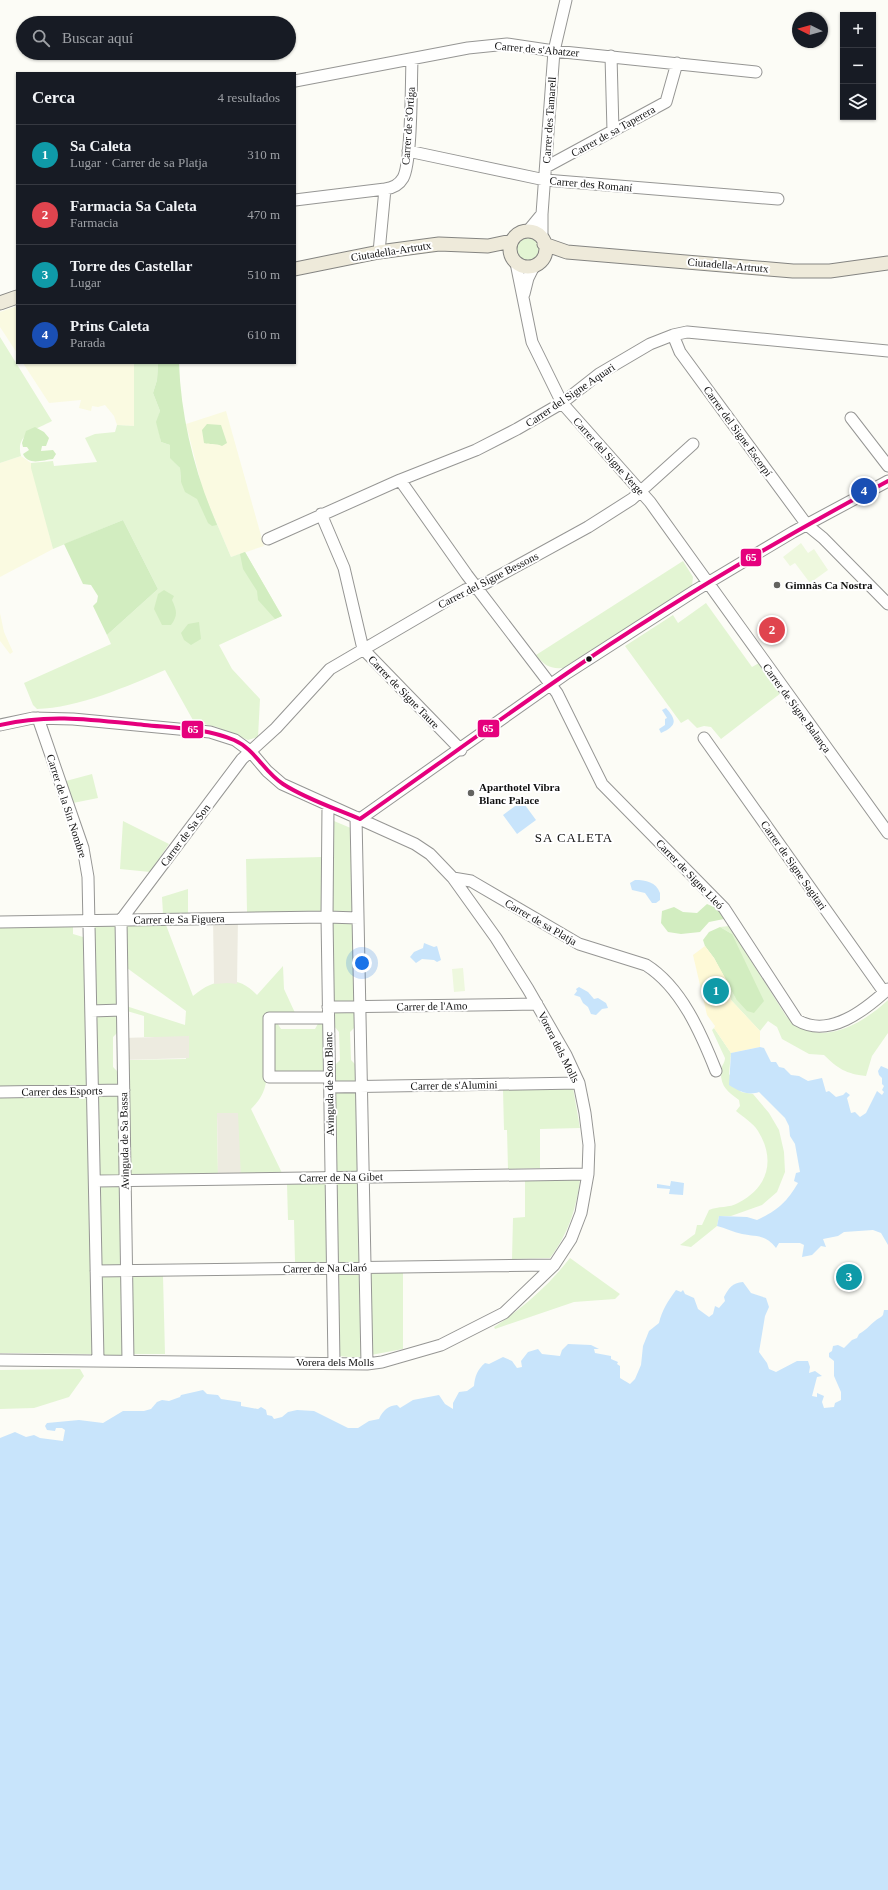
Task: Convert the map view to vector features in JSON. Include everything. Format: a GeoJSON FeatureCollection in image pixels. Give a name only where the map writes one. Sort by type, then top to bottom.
{"type":"FeatureCollection","features":[{"type":"Feature","properties":{"kind":"main road"},"geometry":{"type":"LineString","coordinates":[[514,260],[510,250],[512,241],[520,233],[528,231],[536,233],[543,242],[546,250],[538,262]]}},
{"type":"Feature","properties":{"kind":"main road"},"geometry":{"type":"LineString","coordinates":[[488,246],[512,241]]}},
{"type":"Feature","properties":{"kind":"main road"},"geometry":{"type":"LineString","coordinates":[[543,242],[567,252]]}},
{"type":"Feature","properties":{"kind":"main road","name":"Ciutadella-Artrutx"},"geometry":{"type":"LineString","coordinates":[[296,269],[379,252],[439,244],[488,246]]}},
{"type":"Feature","properties":{"kind":"main road"},"geometry":{"type":"LineString","coordinates":[[488,246],[502,250],[524,267],[567,252]]}},
{"type":"Feature","properties":{"kind":"main road","name":"Ciutadella-Artrutx"},"geometry":{"type":"LineString","coordinates":[[567,252],[793,271],[830,271],[888,263]]}},
{"type":"Feature","properties":{"kind":"main road"},"geometry":{"type":"LineString","coordinates":[[0,303],[16,297]]}},
{"type":"Feature","properties":{"kind":"street","name":"Carrer des Tamarell"},"geometry":{"type":"LineString","coordinates":[[543,242],[542,214],[554,51],[566,0]]}},
{"type":"Feature","properties":{"kind":"street","name":"Carrer de s'Abatzer"},"geometry":{"type":"LineString","coordinates":[[296,81],[489,45],[507,44],[554,51],[756,72]]}},
{"type":"Feature","properties":{"kind":"street"},"geometry":{"type":"LineString","coordinates":[[611,56],[613,131]]}},
{"type":"Feature","properties":{"kind":"street","name":"Carrer de s'Ortiga"},"geometry":{"type":"LineString","coordinates":[[385,190],[394,187],[402,179],[405,172],[408,151],[412,60]]}},
{"type":"Feature","properties":{"kind":"street","name":"Carrer de sa Taperera"},"geometry":{"type":"LineString","coordinates":[[546,168],[666,102],[677,63]]}},
{"type":"Feature","properties":{"kind":"street","name":"Carrer des Romaní"},"geometry":{"type":"LineString","coordinates":[[408,151],[545,180],[778,199]]}},
{"type":"Feature","properties":{"kind":"street"},"geometry":{"type":"LineString","coordinates":[[296,200],[385,190],[379,252]]}},
{"type":"Feature","properties":{"kind":"street"},"geometry":{"type":"LineString","coordinates":[[528,231],[542,214]]}},
{"type":"Feature","properties":{"kind":"street","name":"Carrer del Signe Verge"},"geometry":{"type":"LineString","coordinates":[[514,260],[532,342],[562,403],[641,491],[708,583]]}},
{"type":"Feature","properties":{"kind":"street","name":"Carrer del Signe Verge"},"geometry":{"type":"LineString","coordinates":[[523,297],[528,278],[538,262]]}},
{"type":"Feature","properties":{"kind":"street","name":"Carrer del Signe Aquari"},"geometry":{"type":"LineString","coordinates":[[268,539],[400,480],[476,450],[517,429],[562,403],[599,374],[650,344],[673,335],[687,332],[888,351]]}},
{"type":"Feature","properties":{"kind":"street","name":"Carrer del Signe Escorpí"},"geometry":{"type":"LineString","coordinates":[[673,335],[680,352],[807,525]]}},
{"type":"Feature","properties":{"kind":"street"},"geometry":{"type":"LineString","coordinates":[[851,418],[888,466]]}},
{"type":"Feature","properties":{"kind":"street","name":"Carrer del Signe Bessons"},"geometry":{"type":"LineString","coordinates":[[250,750],[276,728],[330,669],[465,590],[486,583],[588,527],[632,499],[693,444]]}},
{"type":"Feature","properties":{"kind":"street","name":"Carrer de Signe Lleó"},"geometry":{"type":"LineString","coordinates":[[400,480],[476,586],[551,684],[567,712],[602,784],[724,908],[797,1020],[806,1025],[817,1027],[832,1024],[862,1011],[886,990]]}},
{"type":"Feature","properties":{"kind":"street"},"geometry":{"type":"LineString","coordinates":[[367,1364],[358,918],[358,818],[461,750],[551,684],[708,583],[793,532],[888,481]]}},
{"type":"Feature","properties":{"kind":"street","name":"Carrer de Signe Taure"},"geometry":{"type":"LineString","coordinates":[[321,514],[344,568],[363,649],[461,750]]}},
{"type":"Feature","properties":{"kind":"street"},"geometry":{"type":"LineString","coordinates":[[807,525],[823,538],[888,604]]}},
{"type":"Feature","properties":{"kind":"street","name":"Carrer de Signe Balança"},"geometry":{"type":"LineString","coordinates":[[708,583],[888,833]]}},
{"type":"Feature","properties":{"kind":"street","name":"Carrer de la Sin Nombre"},"geometry":{"type":"LineString","coordinates":[[38,718],[83,848],[88,877],[90,920]]}},
{"type":"Feature","properties":{"kind":"street","name":"Vorera dels Molls"},"geometry":{"type":"LineString","coordinates":[[0,725],[22,719],[73,719],[210,732],[235,740],[250,750],[267,771],[282,784],[415,844],[435,859],[453,878],[496,938],[537,1004],[566,1055],[579,1082],[589,1145],[588,1174],[581,1213],[571,1239],[554,1265],[504,1313],[441,1345],[389,1360],[367,1364],[0,1360]]}},
{"type":"Feature","properties":{"kind":"street","name":"Carrer de Signe Sagitari"},"geometry":{"type":"LineString","coordinates":[[704,738],[886,990]]}},
{"type":"Feature","properties":{"kind":"street","name":"Carrer de Sa Son"},"geometry":{"type":"LineString","coordinates":[[121,920],[250,750]]}},
{"type":"Feature","properties":{"kind":"street","name":"Avinguda de Son Blanc"},"geometry":{"type":"LineString","coordinates":[[328,806],[328,1012],[334,1363]]}},
{"type":"Feature","properties":{"kind":"street","name":"Carrer de sa Platja"},"geometry":{"type":"LineString","coordinates":[[453,878],[471,881],[579,944],[646,965],[657,972],[669,985],[693,1021],[716,1070]]}},
{"type":"Feature","properties":{"kind":"street","name":"Carrer de Sa Figuera"},"geometry":{"type":"LineString","coordinates":[[0,922],[327,916],[358,918]]}},
{"type":"Feature","properties":{"kind":"street"},"geometry":{"type":"LineString","coordinates":[[90,920],[98,1360]]}},
{"type":"Feature","properties":{"kind":"street","name":"Avinguda de Sa Bassa"},"geometry":{"type":"LineString","coordinates":[[121,920],[128,1361]]}},
{"type":"Feature","properties":{"kind":"street","name":"Carrer de l'Amo"},"geometry":{"type":"LineString","coordinates":[[330,1082],[269,1078],[268,1018],[360,1007],[537,1004]]}},
{"type":"Feature","properties":{"kind":"street"},"geometry":{"type":"LineString","coordinates":[[92,1011],[122,1010]]}},
{"type":"Feature","properties":{"kind":"street","name":"Carrer de s'Alumini"},"geometry":{"type":"LineString","coordinates":[[330,1082],[361,1086],[579,1082]]}},
{"type":"Feature","properties":{"kind":"street","name":"Carrer des Esports"},"geometry":{"type":"LineString","coordinates":[[0,1092],[124,1090]]}},
{"type":"Feature","properties":{"kind":"street","name":"Carrer de Na Gibet"},"geometry":{"type":"LineString","coordinates":[[95,1181],[588,1174]]}},
{"type":"Feature","properties":{"kind":"street","name":"Carrer de Na Claró"},"geometry":{"type":"LineString","coordinates":[[96,1271],[554,1265]]}},
{"type":"Feature","properties":{"kind":"green space"},"geometry":{"type":"Polygon","coordinates":[[[528,238],[536,241],[539,249],[536,257],[528,260],[520,257],[517,249],[520,241],[528,238]]]}},
{"type":"Feature","properties":{"kind":"green space"},"geometry":{"type":"Polygon","coordinates":[[[16,306],[16,351],[0,327],[0,312],[16,306]]]}},
{"type":"Feature","properties":{"kind":"green space"},"geometry":{"type":"Polygon","coordinates":[[[0,337],[52,421],[33,430],[24,438],[20,449],[21,456],[0,463],[0,337]]]}},
{"type":"Feature","properties":{"kind":"green space"},"geometry":{"type":"Polygon","coordinates":[[[24,364],[134,364],[134,426],[117,425],[114,416],[105,405],[98,407],[92,406],[91,411],[79,408],[81,400],[49,403],[24,364]]]}},
{"type":"Feature","properties":{"kind":"green space"},"geometry":{"type":"Polygon","coordinates":[[[134,364],[158,364],[157,380],[153,393],[160,411],[157,422],[161,442],[170,445],[171,458],[180,468],[181,482],[203,491],[231,557],[245,552],[282,616],[219,645],[232,669],[260,699],[258,737],[248,740],[217,727],[194,722],[165,670],[102,695],[69,705],[53,708],[37,709],[33,705],[24,683],[111,644],[107,635],[158,589],[123,520],[53,549],[31,468],[31,463],[53,461],[54,466],[97,462],[85,438],[95,434],[115,432],[117,425],[134,426],[134,364]]]}},
{"type":"Feature","properties":{"kind":"green space"},"geometry":{"type":"Polygon","coordinates":[[[158,364],[179,364],[180,384],[190,446],[202,486],[217,525],[212,526],[208,523],[197,499],[185,492],[181,482],[180,468],[170,458],[170,445],[161,442],[156,422],[160,411],[153,393],[157,380],[158,364]]]}},
{"type":"Feature","properties":{"kind":"green space"},"geometry":{"type":"Polygon","coordinates":[[[226,411],[264,546],[231,557],[203,491],[186,424],[226,411]]]}},
{"type":"Feature","properties":{"kind":"green space"},"geometry":{"type":"Polygon","coordinates":[[[207,424],[221,425],[227,443],[222,446],[204,443],[202,430],[207,424]]]}},
{"type":"Feature","properties":{"kind":"green space"},"geometry":{"type":"Polygon","coordinates":[[[35,427],[44,432],[49,438],[46,446],[42,446],[41,451],[53,450],[56,454],[53,459],[32,461],[25,458],[23,454],[29,450],[27,447],[23,447],[22,443],[26,431],[35,427]]]}},
{"type":"Feature","properties":{"kind":"green space"},"geometry":{"type":"Polygon","coordinates":[[[21,456],[31,463],[53,549],[0,577],[0,463],[21,456]]]}},
{"type":"Feature","properties":{"kind":"green space"},"geometry":{"type":"Polygon","coordinates":[[[123,520],[158,589],[107,635],[93,606],[97,602],[98,596],[91,585],[83,584],[64,544],[123,520]]]}},
{"type":"Feature","properties":{"kind":"green space"},"geometry":{"type":"Polygon","coordinates":[[[801,543],[808,553],[814,549],[828,570],[810,583],[795,563],[790,566],[783,557],[801,543]]]}},
{"type":"Feature","properties":{"kind":"green space"},"geometry":{"type":"Polygon","coordinates":[[[245,552],[282,616],[275,619],[258,600],[257,591],[243,569],[240,554],[245,552]]]}},
{"type":"Feature","properties":{"kind":"green space"},"geometry":{"type":"Polygon","coordinates":[[[683,561],[693,577],[692,586],[563,668],[547,666],[536,655],[683,561]]]}},
{"type":"Feature","properties":{"kind":"green space"},"geometry":{"type":"Polygon","coordinates":[[[164,590],[174,596],[172,600],[176,613],[171,625],[162,625],[154,609],[158,594],[164,590]]]}},
{"type":"Feature","properties":{"kind":"green space"},"geometry":{"type":"Polygon","coordinates":[[[706,603],[752,667],[759,663],[781,693],[721,739],[711,727],[704,726],[697,728],[688,719],[681,723],[625,646],[673,615],[678,623],[706,603]]]}},
{"type":"Feature","properties":{"kind":"green space"},"geometry":{"type":"Polygon","coordinates":[[[0,613],[4,632],[13,652],[10,654],[0,641],[0,613]]]}},
{"type":"Feature","properties":{"kind":"green space"},"geometry":{"type":"Polygon","coordinates":[[[199,622],[201,639],[191,645],[184,640],[181,633],[188,624],[199,622]]]}},
{"type":"Feature","properties":{"kind":"green space"},"geometry":{"type":"Polygon","coordinates":[[[92,774],[98,798],[73,803],[66,781],[92,774]]]}},
{"type":"Feature","properties":{"kind":"green space"},"geometry":{"type":"Polygon","coordinates":[[[123,821],[169,844],[150,872],[120,869],[123,821]]]}},
{"type":"Feature","properties":{"kind":"green space"},"geometry":{"type":"Polygon","coordinates":[[[334,821],[353,829],[354,911],[352,913],[334,913],[331,910],[332,823],[334,821]]]}},
{"type":"Feature","properties":{"kind":"green space"},"geometry":{"type":"Polygon","coordinates":[[[322,857],[322,913],[247,912],[246,859],[322,857]]]}},
{"type":"Feature","properties":{"kind":"green space"},"geometry":{"type":"Polygon","coordinates":[[[188,889],[188,913],[163,914],[162,897],[188,889]]]}},
{"type":"Feature","properties":{"kind":"green space"},"geometry":{"type":"Polygon","coordinates":[[[707,904],[721,910],[724,919],[709,922],[700,932],[681,934],[668,932],[661,923],[662,911],[674,907],[683,912],[697,913],[707,904]]]}},
{"type":"Feature","properties":{"kind":"green space"},"geometry":{"type":"Polygon","coordinates":[[[334,921],[353,921],[355,1002],[335,1003],[333,1001],[331,923],[334,921]]]}},
{"type":"Feature","properties":{"kind":"green space"},"geometry":{"type":"Polygon","coordinates":[[[117,924],[118,1032],[113,1037],[113,1067],[119,1073],[124,1355],[101,1355],[94,926],[117,924]]]}},
{"type":"Feature","properties":{"kind":"green space"},"geometry":{"type":"Polygon","coordinates":[[[73,925],[73,934],[83,937],[87,1086],[0,1087],[0,927],[73,925]]]}},
{"type":"Feature","properties":{"kind":"green space"},"geometry":{"type":"Polygon","coordinates":[[[166,925],[193,996],[217,982],[225,981],[241,983],[257,995],[283,966],[284,989],[296,1015],[276,1021],[281,1029],[315,1029],[320,1020],[323,1020],[324,1075],[266,1082],[261,1097],[251,1109],[282,1173],[240,1175],[217,1116],[218,1174],[130,1174],[128,1060],[186,1059],[186,1037],[144,1037],[144,1016],[127,1011],[126,1006],[185,1025],[186,1011],[127,968],[126,926],[166,925]]]}},
{"type":"Feature","properties":{"kind":"green space"},"geometry":{"type":"Polygon","coordinates":[[[729,926],[786,1016],[798,1026],[811,1032],[825,1033],[838,1030],[865,1018],[888,1000],[888,1033],[872,1056],[866,1076],[853,1074],[842,1070],[824,1055],[809,1054],[782,1039],[777,1027],[768,1021],[760,1031],[731,1000],[728,983],[736,999],[732,934],[720,927],[729,926]]]}},
{"type":"Feature","properties":{"kind":"green space"},"geometry":{"type":"Polygon","coordinates":[[[720,927],[732,934],[764,1001],[754,1013],[747,1011],[736,999],[714,958],[705,946],[703,940],[709,932],[720,927]]]}},
{"type":"Feature","properties":{"kind":"green space"},"geometry":{"type":"Polygon","coordinates":[[[463,968],[465,991],[454,992],[452,969],[463,968]]]}},
{"type":"Feature","properties":{"kind":"green space"},"geometry":{"type":"Polygon","coordinates":[[[334,1011],[353,1011],[356,1013],[356,1026],[350,1032],[351,1060],[356,1065],[357,1080],[355,1082],[336,1083],[335,1081],[333,1067],[340,1060],[339,1032],[333,1025],[334,1011]]]}},
{"type":"Feature","properties":{"kind":"green space"},"geometry":{"type":"Polygon","coordinates":[[[714,1028],[731,1053],[729,1074],[741,1092],[753,1094],[769,1113],[779,1130],[784,1152],[785,1172],[777,1192],[762,1205],[731,1216],[719,1216],[717,1226],[691,1247],[680,1245],[695,1234],[697,1225],[702,1225],[709,1210],[735,1205],[748,1197],[756,1190],[762,1181],[766,1172],[767,1163],[767,1152],[758,1131],[751,1123],[736,1111],[740,1106],[739,1100],[725,1088],[723,1084],[721,1070],[725,1058],[712,1030],[714,1028]]]}},
{"type":"Feature","properties":{"kind":"green space"},"geometry":{"type":"Polygon","coordinates":[[[573,1088],[580,1128],[540,1129],[540,1168],[508,1169],[507,1130],[504,1130],[503,1090],[573,1088]]]}},
{"type":"Feature","properties":{"kind":"green space"},"geometry":{"type":"Polygon","coordinates":[[[337,1091],[355,1091],[356,1093],[358,1171],[356,1173],[339,1173],[336,1171],[334,1094],[337,1091]]]}},
{"type":"Feature","properties":{"kind":"green space"},"geometry":{"type":"Polygon","coordinates":[[[88,1096],[92,1354],[0,1353],[0,1097],[88,1096]]]}},
{"type":"Feature","properties":{"kind":"green space"},"geometry":{"type":"Polygon","coordinates":[[[525,1179],[580,1180],[570,1221],[562,1240],[550,1258],[512,1259],[513,1218],[525,1217],[525,1179]]]}},
{"type":"Feature","properties":{"kind":"green space"},"geometry":{"type":"Polygon","coordinates":[[[356,1181],[358,1183],[359,1262],[357,1264],[338,1264],[336,1184],[338,1182],[356,1181]]]}},
{"type":"Feature","properties":{"kind":"green space"},"geometry":{"type":"Polygon","coordinates":[[[327,1183],[328,1261],[295,1262],[294,1220],[288,1220],[287,1184],[327,1183]]]}},
{"type":"Feature","properties":{"kind":"green space"},"geometry":{"type":"Polygon","coordinates":[[[570,1258],[620,1294],[615,1299],[574,1302],[495,1329],[494,1327],[525,1304],[544,1287],[570,1258]]]}},
{"type":"Feature","properties":{"kind":"green space"},"geometry":{"type":"Polygon","coordinates":[[[339,1272],[358,1272],[359,1274],[361,1356],[358,1358],[339,1356],[337,1274],[339,1272]]]}},
{"type":"Feature","properties":{"kind":"green space"},"geometry":{"type":"Polygon","coordinates":[[[369,1273],[403,1273],[403,1349],[371,1355],[369,1273]]]}},
{"type":"Feature","properties":{"kind":"green space"},"geometry":{"type":"Polygon","coordinates":[[[131,1276],[163,1276],[165,1354],[133,1354],[131,1276]]]}},
{"type":"Feature","properties":{"kind":"green space"},"geometry":{"type":"Polygon","coordinates":[[[80,1369],[84,1376],[69,1397],[34,1408],[0,1409],[0,1370],[80,1369]]]}},
{"type":"Feature","properties":{"kind":"sand"},"geometry":{"type":"Polygon","coordinates":[[[705,946],[714,958],[728,983],[731,1000],[760,1031],[760,1047],[731,1053],[714,1028],[715,1026],[707,1015],[693,955],[705,946]]]}},
{"type":"Feature","properties":{"kind":"shaded area"},"geometry":{"type":"Polygon","coordinates":[[[213,918],[238,918],[237,984],[214,984],[213,918]]]}},
{"type":"Feature","properties":{"kind":"shaded area"},"geometry":{"type":"Polygon","coordinates":[[[189,1036],[189,1058],[123,1060],[123,1038],[189,1036]]]}},
{"type":"Feature","properties":{"kind":"shaded area"},"geometry":{"type":"Polygon","coordinates":[[[217,1113],[238,1113],[241,1178],[218,1179],[217,1113]]]}},
{"type":"Feature","properties":{"kind":"water"},"geometry":{"type":"Polygon","coordinates":[[[666,708],[672,716],[674,722],[670,728],[661,733],[659,729],[665,725],[665,719],[667,718],[662,710],[666,708]]]}},
{"type":"Feature","properties":{"kind":"water"},"geometry":{"type":"Polygon","coordinates":[[[522,801],[536,820],[517,834],[503,815],[522,801]]]}},
{"type":"Feature","properties":{"kind":"water"},"geometry":{"type":"Polygon","coordinates":[[[635,880],[647,881],[656,886],[660,893],[660,900],[656,903],[652,903],[645,893],[632,890],[630,883],[635,880]]]}},
{"type":"Feature","properties":{"kind":"water"},"geometry":{"type":"Polygon","coordinates":[[[424,943],[434,947],[437,946],[441,960],[437,962],[434,960],[422,959],[416,963],[410,957],[414,952],[423,948],[424,943]]]}},
{"type":"Feature","properties":{"kind":"water"},"geometry":{"type":"Polygon","coordinates":[[[579,987],[588,992],[594,999],[598,998],[606,1003],[608,1008],[602,1009],[596,1015],[591,1014],[588,1007],[583,1003],[580,997],[574,995],[577,991],[576,989],[579,987]]]}},
{"type":"Feature","properties":{"kind":"water"},"geometry":{"type":"Polygon","coordinates":[[[760,1047],[764,1048],[771,1062],[776,1062],[779,1067],[784,1068],[791,1075],[799,1076],[808,1081],[822,1078],[826,1092],[829,1091],[836,1097],[843,1095],[846,1092],[850,1095],[847,1098],[851,1113],[855,1112],[860,1117],[866,1113],[877,1091],[882,1095],[884,1092],[882,1090],[884,1086],[882,1084],[882,1078],[878,1071],[881,1066],[888,1069],[888,1245],[881,1233],[873,1230],[844,1232],[838,1236],[823,1239],[826,1247],[821,1246],[812,1255],[802,1257],[804,1245],[800,1243],[779,1243],[776,1248],[764,1238],[739,1233],[717,1226],[719,1216],[747,1217],[757,1220],[781,1205],[798,1183],[794,1181],[796,1173],[800,1172],[795,1144],[790,1136],[789,1126],[785,1118],[759,1092],[747,1093],[729,1085],[731,1053],[760,1047]]]}},
{"type":"Feature","properties":{"kind":"water"},"geometry":{"type":"Polygon","coordinates":[[[671,1181],[684,1183],[683,1195],[669,1194],[670,1189],[657,1188],[657,1184],[670,1186],[671,1181]]]}},
{"type":"Feature","properties":{"kind":"water"},"geometry":{"type":"Polygon","coordinates":[[[743,1282],[751,1293],[766,1298],[769,1307],[765,1316],[759,1352],[767,1363],[769,1369],[776,1372],[797,1361],[808,1361],[810,1367],[809,1373],[815,1371],[822,1376],[817,1377],[812,1396],[817,1397],[817,1393],[824,1396],[822,1402],[824,1408],[834,1407],[835,1403],[841,1400],[841,1392],[834,1376],[834,1361],[829,1357],[829,1353],[832,1351],[833,1346],[838,1345],[844,1348],[882,1316],[884,1310],[888,1310],[888,1890],[0,1890],[0,1438],[15,1432],[26,1437],[34,1435],[40,1438],[63,1441],[65,1430],[62,1428],[56,1428],[55,1431],[47,1430],[45,1426],[47,1423],[79,1420],[103,1423],[123,1411],[144,1411],[151,1409],[157,1402],[162,1400],[169,1401],[180,1397],[181,1395],[203,1390],[207,1394],[218,1395],[221,1399],[241,1402],[241,1406],[258,1409],[261,1407],[266,1410],[267,1415],[272,1416],[274,1419],[282,1417],[288,1412],[297,1410],[314,1411],[348,1428],[358,1428],[369,1421],[379,1419],[388,1407],[397,1405],[400,1408],[413,1400],[439,1395],[445,1404],[453,1409],[453,1403],[459,1392],[467,1391],[474,1386],[477,1373],[485,1363],[489,1364],[503,1357],[512,1361],[517,1368],[522,1367],[521,1361],[528,1352],[538,1349],[542,1354],[560,1356],[562,1350],[568,1344],[591,1345],[599,1349],[594,1349],[595,1353],[611,1356],[611,1359],[618,1362],[617,1364],[620,1366],[620,1378],[630,1384],[635,1379],[641,1365],[643,1346],[649,1331],[659,1323],[670,1298],[676,1290],[681,1292],[683,1290],[685,1294],[694,1298],[698,1309],[709,1317],[713,1314],[715,1306],[719,1308],[725,1301],[724,1297],[731,1286],[743,1282]]]}},
{"type":"Feature","properties":{"kind":"transit line","name":"65"},"geometry":{"type":"LineString","coordinates":[[360,819],[540,692],[644,622],[765,549],[888,481]]}},
{"type":"Feature","properties":{"kind":"transit line","name":"65"},"geometry":{"type":"LineString","coordinates":[[0,725],[18,721],[54,718],[178,728],[212,733],[234,740],[248,749],[270,773],[283,784],[311,799],[360,819]]}},
{"type":"Feature","properties":{"kind":"place","name":"Prins Caleta"},"geometry":{"type":"Point","coordinates":[864,491]}},
{"type":"Feature","properties":{"kind":"place","name":"Gimnàs Ca Nostra"},"geometry":{"type":"Point","coordinates":[777,585]}},
{"type":"Feature","properties":{"kind":"place","name":"Farmacia Sa Caleta"},"geometry":{"type":"Point","coordinates":[772,630]}},
{"type":"Feature","properties":{"kind":"place","name":"Aparthotel Vibra Blanc Palace"},"geometry":{"type":"Point","coordinates":[471,793]}},
{"type":"Feature","properties":{"kind":"place","name":"Sa Caleta"},"geometry":{"type":"Point","coordinates":[716,991]}},
{"type":"Feature","properties":{"kind":"place","name":"Torre des Castellar"},"geometry":{"type":"Point","coordinates":[849,1277]}},
{"type":"Feature","properties":{"kind":"district","name":"SA CALETA"},"geometry":{"type":"Point","coordinates":[574,837]}}]}
